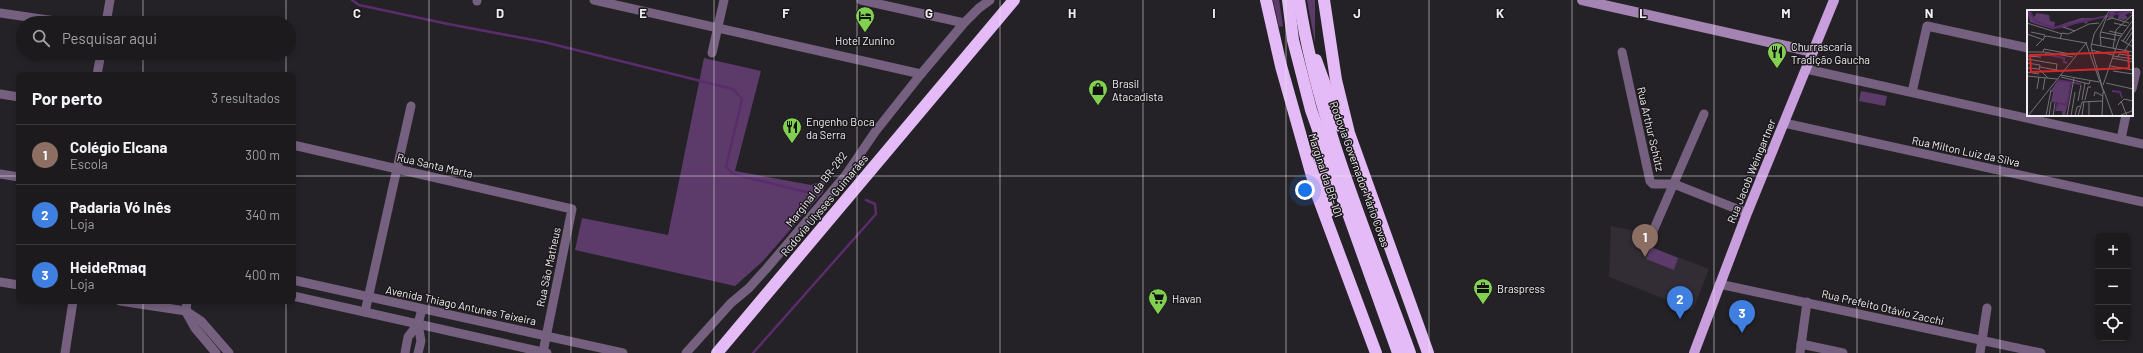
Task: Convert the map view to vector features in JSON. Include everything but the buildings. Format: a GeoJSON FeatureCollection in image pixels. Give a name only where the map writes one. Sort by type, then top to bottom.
{"type":"FeatureCollection","features":[{"type":"Feature","properties":{"kind":"highway","name":"Rodovia Ulysses Guimarães"},"geometry":{"type":"LineString","coordinates":[[717,353],[1014,0]]}},
{"type":"Feature","properties":{"kind":"highway","name":"Marginal da BR-101"},"geometry":{"type":"LineString","coordinates":[[1266,0],[1281,66],[1318,197],[1376,353]]}},
{"type":"Feature","properties":{"kind":"highway"},"geometry":{"type":"LineString","coordinates":[[1288,0],[1293,40],[1311,110],[1334,240]]}},
{"type":"Feature","properties":{"kind":"highway","name":"Rodovia Governador Mário Covas"},"geometry":{"type":"LineString","coordinates":[[1299,0],[1311,66],[1324,113],[1410,353]]}},
{"type":"Feature","properties":{"kind":"highway"},"geometry":{"type":"LineString","coordinates":[[1324,0],[1331,51],[1351,140],[1428,353]]}},
{"type":"Feature","properties":{"kind":"highway"},"geometry":{"type":"LineString","coordinates":[[1303,26],[1346,142],[1368,187]]}},
{"type":"Feature","properties":{"kind":"highway"},"geometry":{"type":"LineString","coordinates":[[1311,110],[1398,353]]}},
{"type":"Feature","properties":{"kind":"main road"},"geometry":{"type":"LineString","coordinates":[[1582,0],[1813,52]]}},
{"type":"Feature","properties":{"kind":"main road","name":"Rua Jacob Weingartner"},"geometry":{"type":"LineString","coordinates":[[1694,353],[1746,213],[1834,0]]}},
{"type":"Feature","properties":{"kind":"street"},"geometry":{"type":"LineString","coordinates":[[107,16],[110,0]]}},
{"type":"Feature","properties":{"kind":"street"},"geometry":{"type":"LineString","coordinates":[[594,0],[921,74]]}},
{"type":"Feature","properties":{"kind":"street"},"geometry":{"type":"LineString","coordinates":[[712,53],[724,0]]}},
{"type":"Feature","properties":{"kind":"street"},"geometry":{"type":"LineString","coordinates":[[861,0],[964,23]]}},
{"type":"Feature","properties":{"kind":"street","name":"Marginal da BR-282"},"geometry":{"type":"LineString","coordinates":[[686,353],[731,303],[767,268],[845,176],[875,132],[921,74],[964,23],[979,8],[990,0]]}},
{"type":"Feature","properties":{"kind":"street"},"geometry":{"type":"LineString","coordinates":[[0,13],[21,16]]}},
{"type":"Feature","properties":{"kind":"street"},"geometry":{"type":"LineString","coordinates":[[1912,92],[1927,26],[2027,48]]}},
{"type":"Feature","properties":{"kind":"street","name":"Rua Arthur Schütz"},"geometry":{"type":"LineString","coordinates":[[1622,52],[1650,181],[1653,184],[1674,184],[1746,213]]}},
{"type":"Feature","properties":{"kind":"street"},"geometry":{"type":"LineString","coordinates":[[98,72],[100,60]]}},
{"type":"Feature","properties":{"kind":"street"},"geometry":{"type":"LineString","coordinates":[[1806,69],[2143,144]]}},
{"type":"Feature","properties":{"kind":"street"},"geometry":{"type":"LineString","coordinates":[[2133,86],[2137,72]]}},
{"type":"Feature","properties":{"kind":"street"},"geometry":{"type":"LineString","coordinates":[[0,94],[16,97]]}},
{"type":"Feature","properties":{"kind":"street"},"geometry":{"type":"LineString","coordinates":[[365,312],[411,106]]}},
{"type":"Feature","properties":{"kind":"street"},"geometry":{"type":"LineString","coordinates":[[1650,238],[1704,114]]}},
{"type":"Feature","properties":{"kind":"street"},"geometry":{"type":"LineString","coordinates":[[2121,139],[2126,116]]}},
{"type":"Feature","properties":{"kind":"street","name":"Rua Milton Luiz da Silva"},"geometry":{"type":"LineString","coordinates":[[1784,123],[2143,202]]}},
{"type":"Feature","properties":{"kind":"street","name":"Rua Santa Marta"},"geometry":{"type":"LineString","coordinates":[[296,146],[572,209]]}},
{"type":"Feature","properties":{"kind":"street"},"geometry":{"type":"LineString","coordinates":[[0,174],[16,177]]}},
{"type":"Feature","properties":{"kind":"street","name":"Rua São Matheus"},"geometry":{"type":"LineString","coordinates":[[545,353],[546,336],[572,209]]}},
{"type":"Feature","properties":{"kind":"street","name":"Avenida Thiago Antunes Teixeira"},"geometry":{"type":"LineString","coordinates":[[296,281],[623,353]]}},
{"type":"Feature","properties":{"kind":"street"},"geometry":{"type":"LineString","coordinates":[[0,282],[16,285]]}},
{"type":"Feature","properties":{"kind":"street","name":"Rua Prefeito Otávio Zacchi"},"geometry":{"type":"LineString","coordinates":[[1719,284],[2041,353]]}},
{"type":"Feature","properties":{"kind":"street"},"geometry":{"type":"LineString","coordinates":[[296,297],[545,353]]}},
{"type":"Feature","properties":{"kind":"street"},"geometry":{"type":"LineString","coordinates":[[1807,302],[1800,349],[1843,353]]}},
{"type":"Feature","properties":{"kind":"street"},"geometry":{"type":"LineString","coordinates":[[65,353],[73,304]]}},
{"type":"Feature","properties":{"kind":"street"},"geometry":{"type":"LineString","coordinates":[[140,304],[186,311],[201,321],[229,353]]}},
{"type":"Feature","properties":{"kind":"street"},"geometry":{"type":"LineString","coordinates":[[187,304],[186,311],[195,328],[216,353]]}},
{"type":"Feature","properties":{"kind":"street"},"geometry":{"type":"LineString","coordinates":[[1980,353],[1987,308]]}},
{"type":"Feature","properties":{"kind":"street"},"geometry":{"type":"LineString","coordinates":[[404,353],[408,337],[418,324],[422,309]]}},
{"type":"Feature","properties":{"kind":"street"},"geometry":{"type":"LineString","coordinates":[[418,324],[421,341],[418,353]]}},
{"type":"Feature","properties":{"kind":"shaded area"},"geometry":{"type":"Polygon","coordinates":[[[1273,0],[1279,0],[1283,26],[1279,27],[1273,0]]]}},
{"type":"Feature","properties":{"kind":"shaded area"},"geometry":{"type":"Polygon","coordinates":[[[1307,0],[1315,0],[1315,43],[1307,0]]]}},
{"type":"Feature","properties":{"kind":"shaded area"},"geometry":{"type":"Polygon","coordinates":[[[704,58],[761,71],[735,171],[811,185],[824,180],[826,182],[823,192],[763,261],[735,286],[575,250],[582,218],[668,235],[704,58]]]}},
{"type":"Feature","properties":{"kind":"shaded area"},"geometry":{"type":"Polygon","coordinates":[[[1861,91],[1887,96],[1885,106],[1859,101],[1861,91]]]}},
{"type":"Feature","properties":{"kind":"shaded area"},"geometry":{"type":"Polygon","coordinates":[[[1611,226],[1646,233],[1643,240],[1649,246],[1709,269],[1693,310],[1609,277],[1611,226]]]}},
{"type":"Feature","properties":{"kind":"shaded area"},"geometry":{"type":"Polygon","coordinates":[[[1651,247],[1678,258],[1674,270],[1646,259],[1651,247]]]}},
{"type":"Feature","properties":{"kind":"waterway"},"geometry":{"type":"LineString","coordinates":[[352,0],[359,5],[544,42],[733,89],[742,99],[726,167],[733,174],[814,194]]}},
{"type":"Feature","properties":{"kind":"waterway"},"geometry":{"type":"LineString","coordinates":[[753,353],[876,214],[875,204],[866,200]]}},
{"type":"Feature","properties":{"kind":"place","name":"Hotel Zunino"},"geometry":{"type":"Point","coordinates":[865,33]}},
{"type":"Feature","properties":{"kind":"place","name":"Churrascaria Tradição Gaucha"},"geometry":{"type":"Point","coordinates":[1777,69]}},
{"type":"Feature","properties":{"kind":"place","name":"Brasil Atacadista"},"geometry":{"type":"Point","coordinates":[1098,106]}},
{"type":"Feature","properties":{"kind":"place","name":"Engenho Boca da Serra"},"geometry":{"type":"Point","coordinates":[792,144]}},
{"type":"Feature","properties":{"kind":"place","name":"Colégio Elcana"},"geometry":{"type":"Point","coordinates":[1645,257]}},
{"type":"Feature","properties":{"kind":"place","name":"Braspress"},"geometry":{"type":"Point","coordinates":[1483,305]}},
{"type":"Feature","properties":{"kind":"place","name":"Havan"},"geometry":{"type":"Point","coordinates":[1158,315]}},
{"type":"Feature","properties":{"kind":"place","name":"Padaria Vó Inês"},"geometry":{"type":"Point","coordinates":[1680,319]}},
{"type":"Feature","properties":{"kind":"place","name":"HeideRmaq"},"geometry":{"type":"Point","coordinates":[1742,333]}}]}
